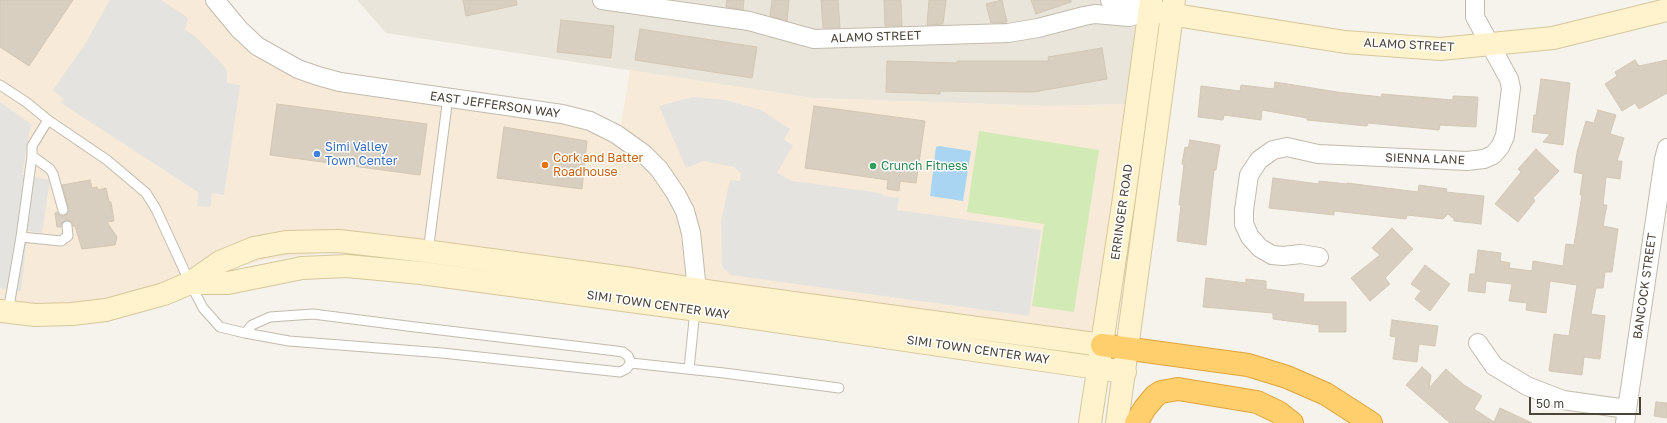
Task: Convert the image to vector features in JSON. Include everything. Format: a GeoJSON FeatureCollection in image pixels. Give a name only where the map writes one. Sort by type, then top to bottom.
{"type":"FeatureCollection","features":[{"type":"Feature","properties":{"kind":"highway"},"geometry":{"type":"LineString","coordinates":[[1102,344],[1248,365],[1287,377],[1326,394],[1371,423]]}},
{"type":"Feature","properties":{"kind":"highway"},"geometry":{"type":"LineString","coordinates":[[1136,423],[1145,408],[1155,396],[1161,392],[1178,389],[1257,402],[1278,412],[1292,423]]}},
{"type":"Feature","properties":{"kind":"street","name":"EAST JEFFERSON WAY"},"geometry":{"type":"LineString","coordinates":[[215,0],[239,29],[257,46],[298,69],[340,82],[562,114],[590,121],[629,142],[659,169],[676,194],[685,211],[691,232],[696,300]]}},
{"type":"Feature","properties":{"kind":"street","name":"ALAMO STREET"},"geometry":{"type":"LineString","coordinates":[[602,0],[749,21],[814,39],[1008,33],[1096,7],[1129,17],[1150,5]]}},
{"type":"Feature","properties":{"kind":"street","name":"ALAMO STREET"},"geometry":{"type":"LineString","coordinates":[[1110,0],[1173,7],[1345,42],[1440,49],[1553,38],[1667,10]]}},
{"type":"Feature","properties":{"kind":"street","name":"SIENNA LANE"},"geometry":{"type":"LineString","coordinates":[[1319,257],[1302,254],[1283,256],[1272,254],[1260,248],[1250,237],[1244,224],[1244,210],[1249,175],[1259,160],[1273,150],[1287,147],[1318,154],[1467,161],[1484,159],[1493,155],[1500,147],[1505,136],[1511,88],[1509,79],[1475,17],[1475,0]]}},
{"type":"Feature","properties":{"kind":"street","name":"ERRINGER ROAD"},"geometry":{"type":"LineString","coordinates":[[1090,423],[1150,5]]}},
{"type":"Feature","properties":{"kind":"street","name":"ERRINGER ROAD"},"geometry":{"type":"LineString","coordinates":[[1118,423],[1173,7]]}},
{"type":"Feature","properties":{"kind":"street","name":"BANCOCK STREET"},"geometry":{"type":"LineString","coordinates":[[1626,416],[1664,159],[1667,148]]}},
{"type":"Feature","properties":{"kind":"street","name":"SIMI TOWN CENTER WAY"},"geometry":{"type":"LineString","coordinates":[[4,312],[35,315],[72,314],[106,310],[159,296],[190,283],[220,262],[254,248],[286,242],[339,241],[632,279],[696,300],[1125,372]]}},
{"type":"Feature","properties":{"kind":"street"},"geometry":{"type":"LineString","coordinates":[[427,274],[428,252]]}},
{"type":"Feature","properties":{"kind":"street","name":"SIMI TOWN CENTER WAY"},"geometry":{"type":"LineString","coordinates":[[190,283],[228,283],[302,268],[347,266],[696,300],[1102,344]]}},
{"type":"Feature","properties":{"kind":"street"},"geometry":{"type":"LineString","coordinates":[[1478,343],[1494,366],[1527,386],[1563,400],[1626,416]]}},
{"type":"Feature","properties":{"kind":"lane"},"geometry":{"type":"LineString","coordinates":[[0,85],[107,160],[146,193],[156,209],[203,308],[220,327],[245,334],[289,341],[442,353],[620,372],[626,369],[631,363]]}},
{"type":"Feature","properties":{"kind":"lane"},"geometry":{"type":"LineString","coordinates":[[428,252],[448,98]]}},
{"type":"Feature","properties":{"kind":"lane"},"geometry":{"type":"LineString","coordinates":[[4,312],[21,237],[32,156],[32,146],[48,120]]}},
{"type":"Feature","properties":{"kind":"lane"},"geometry":{"type":"LineString","coordinates":[[32,156],[50,169],[54,174],[63,210]]}},
{"type":"Feature","properties":{"kind":"lane"},"geometry":{"type":"LineString","coordinates":[[21,237],[61,241],[68,236],[67,226]]}},
{"type":"Feature","properties":{"kind":"lane"},"geometry":{"type":"LineString","coordinates":[[689,369],[696,300]]}},
{"type":"Feature","properties":{"kind":"lane"},"geometry":{"type":"LineString","coordinates":[[245,334],[252,325],[270,317],[314,314],[623,352],[628,356],[631,363]]}},
{"type":"Feature","properties":{"kind":"lane"},"geometry":{"type":"LineString","coordinates":[[631,363],[839,388]]}},
{"type":"Feature","properties":{"kind":"shaded area"},"geometry":{"type":"Polygon","coordinates":[[[0,0],[210,0],[317,81],[558,117],[618,142],[630,70],[811,98],[1047,106],[1128,104],[1095,361],[693,297],[339,251],[265,260],[184,282],[103,308],[0,306],[0,0]]]}},
{"type":"Feature","properties":{"kind":"shaded area"},"geometry":{"type":"Polygon","coordinates":[[[110,0],[161,0],[188,18],[185,30],[195,36],[225,67],[227,83],[240,85],[224,195],[212,193],[210,207],[197,206],[198,192],[61,103],[64,99],[53,90],[85,44],[110,0]]]}},
{"type":"Feature","properties":{"kind":"shaded area"},"geometry":{"type":"Polygon","coordinates":[[[357,0],[1144,0],[1128,104],[1047,106],[811,98],[386,33],[357,0]]]}},
{"type":"Feature","properties":{"kind":"shaded area"},"geometry":{"type":"Polygon","coordinates":[[[693,97],[726,100],[761,110],[790,129],[784,140],[793,145],[777,173],[792,181],[881,193],[885,196],[899,198],[897,210],[1041,230],[1029,316],[731,275],[723,268],[722,264],[721,221],[730,180],[740,181],[741,173],[734,167],[704,161],[686,168],[659,106],[693,97]]]}},
{"type":"Feature","properties":{"kind":"shaded area"},"geometry":{"type":"Polygon","coordinates":[[[0,102],[31,124],[22,175],[50,180],[42,233],[28,231],[21,291],[0,288],[0,102]]]}},
{"type":"Feature","properties":{"kind":"green space"},"geometry":{"type":"Polygon","coordinates":[[[979,131],[1099,150],[1074,312],[1032,306],[1044,224],[967,212],[979,131]]]}},
{"type":"Feature","properties":{"kind":"water"},"geometry":{"type":"Polygon","coordinates":[[[939,146],[971,151],[963,201],[930,196],[936,147],[939,146]]]}},
{"type":"Feature","properties":{"kind":"building"},"geometry":{"type":"Polygon","coordinates":[[[0,0],[73,0],[29,66],[0,47],[0,0]]]}},
{"type":"Feature","properties":{"kind":"building"},"geometry":{"type":"Polygon","coordinates":[[[463,0],[516,0],[517,5],[466,16],[463,0]]]}},
{"type":"Feature","properties":{"kind":"building"},"geometry":{"type":"Polygon","coordinates":[[[727,0],[744,0],[743,10],[726,7],[727,0]]]}},
{"type":"Feature","properties":{"kind":"building"},"geometry":{"type":"Polygon","coordinates":[[[772,0],[789,0],[787,21],[770,16],[772,0]]]}},
{"type":"Feature","properties":{"kind":"building"},"geometry":{"type":"Polygon","coordinates":[[[821,0],[838,0],[840,28],[823,28],[821,0]]]}},
{"type":"Feature","properties":{"kind":"building"},"geometry":{"type":"Polygon","coordinates":[[[884,0],[901,0],[902,26],[885,26],[884,0]]]}},
{"type":"Feature","properties":{"kind":"building"},"geometry":{"type":"Polygon","coordinates":[[[929,0],[946,0],[943,24],[927,25],[929,0]]]}},
{"type":"Feature","properties":{"kind":"building"},"geometry":{"type":"Polygon","coordinates":[[[1002,0],[1007,22],[991,23],[986,4],[1002,0]]]}},
{"type":"Feature","properties":{"kind":"building"},"geometry":{"type":"Polygon","coordinates":[[[1031,0],[1071,0],[1071,2],[1036,14],[1031,0]]]}},
{"type":"Feature","properties":{"kind":"building"},"geometry":{"type":"Polygon","coordinates":[[[561,20],[614,26],[611,58],[557,52],[561,20]]]}},
{"type":"Feature","properties":{"kind":"building"},"geometry":{"type":"Polygon","coordinates":[[[640,29],[757,47],[752,78],[635,60],[640,29]]]}},
{"type":"Feature","properties":{"kind":"building"},"geometry":{"type":"Polygon","coordinates":[[[1102,48],[1107,79],[1034,92],[940,91],[940,94],[886,92],[887,61],[957,63],[957,61],[1049,61],[1048,57],[1102,48]]]}},
{"type":"Feature","properties":{"kind":"building"},"geometry":{"type":"Polygon","coordinates":[[[1635,60],[1639,66],[1667,60],[1667,93],[1639,109],[1635,103],[1622,111],[1605,84],[1617,76],[1615,72],[1635,60]]]}},
{"type":"Feature","properties":{"kind":"building"},"geometry":{"type":"Polygon","coordinates":[[[1541,79],[1570,83],[1563,145],[1543,142],[1550,134],[1532,132],[1541,79]]]}},
{"type":"Feature","properties":{"kind":"building"},"geometry":{"type":"Polygon","coordinates":[[[1275,82],[1337,92],[1381,97],[1382,94],[1453,100],[1453,96],[1478,97],[1476,127],[1440,125],[1439,130],[1368,123],[1367,126],[1307,120],[1307,118],[1262,110],[1261,120],[1224,115],[1223,120],[1198,117],[1201,86],[1240,91],[1241,85],[1274,89],[1275,82]]]}},
{"type":"Feature","properties":{"kind":"building"},"geometry":{"type":"Polygon","coordinates":[[[277,104],[427,124],[420,175],[270,155],[277,104]]]}},
{"type":"Feature","properties":{"kind":"building"},"geometry":{"type":"Polygon","coordinates":[[[814,106],[925,121],[916,183],[900,181],[899,191],[887,189],[888,180],[805,168],[814,106]]]}},
{"type":"Feature","properties":{"kind":"building"},"geometry":{"type":"Polygon","coordinates":[[[1598,110],[1616,115],[1610,134],[1624,138],[1617,161],[1622,161],[1620,179],[1606,177],[1603,205],[1607,205],[1603,226],[1618,229],[1612,272],[1605,272],[1603,288],[1596,288],[1591,314],[1605,316],[1600,359],[1584,357],[1582,375],[1549,371],[1554,334],[1569,336],[1577,285],[1550,281],[1546,313],[1526,310],[1527,303],[1509,301],[1512,284],[1486,281],[1485,293],[1468,291],[1470,274],[1475,274],[1478,250],[1501,253],[1500,261],[1510,263],[1509,268],[1532,271],[1533,261],[1563,266],[1566,244],[1574,245],[1582,195],[1580,195],[1583,174],[1574,172],[1577,152],[1586,121],[1594,123],[1598,110]]]}},
{"type":"Feature","properties":{"kind":"building"},"geometry":{"type":"Polygon","coordinates":[[[504,127],[587,141],[582,189],[497,178],[504,127]]]}},
{"type":"Feature","properties":{"kind":"building"},"geometry":{"type":"Polygon","coordinates":[[[1190,140],[1220,145],[1216,170],[1214,170],[1206,245],[1177,241],[1181,205],[1179,205],[1184,165],[1182,164],[1185,147],[1188,148],[1190,140]]]}},
{"type":"Feature","properties":{"kind":"building"},"geometry":{"type":"Polygon","coordinates":[[[1536,149],[1559,171],[1533,198],[1535,201],[1518,222],[1495,204],[1521,172],[1518,169],[1536,149]]]}},
{"type":"Feature","properties":{"kind":"building"},"geometry":{"type":"Polygon","coordinates":[[[1273,178],[1319,184],[1319,181],[1347,183],[1418,192],[1419,185],[1447,189],[1446,192],[1484,196],[1481,224],[1454,221],[1454,219],[1448,214],[1443,219],[1407,215],[1406,219],[1334,211],[1334,215],[1269,208],[1273,178]]]}},
{"type":"Feature","properties":{"kind":"building"},"geometry":{"type":"Polygon","coordinates":[[[90,180],[92,188],[97,187],[98,190],[106,188],[109,202],[111,202],[114,221],[107,222],[117,237],[115,245],[82,249],[75,226],[73,226],[72,222],[66,220],[62,223],[61,227],[57,227],[55,213],[57,212],[59,215],[64,216],[69,211],[62,185],[90,180]]]}},
{"type":"Feature","properties":{"kind":"building"},"geometry":{"type":"Polygon","coordinates":[[[1392,228],[1413,249],[1385,278],[1390,284],[1370,301],[1351,278],[1380,255],[1372,248],[1392,228]]]}},
{"type":"Feature","properties":{"kind":"building"},"geometry":{"type":"Polygon","coordinates":[[[1425,265],[1450,284],[1430,311],[1415,299],[1421,291],[1411,284],[1425,265]]]}},
{"type":"Feature","properties":{"kind":"building"},"geometry":{"type":"Polygon","coordinates":[[[1206,278],[1246,283],[1246,279],[1266,281],[1266,289],[1304,294],[1303,302],[1346,302],[1346,332],[1319,332],[1319,325],[1273,319],[1273,313],[1203,307],[1206,278]]]}},
{"type":"Feature","properties":{"kind":"building"},"geometry":{"type":"Polygon","coordinates":[[[1392,320],[1438,326],[1435,346],[1419,344],[1417,362],[1393,359],[1396,337],[1390,336],[1392,320]]]}},
{"type":"Feature","properties":{"kind":"building"},"geometry":{"type":"Polygon","coordinates":[[[1422,367],[1431,375],[1429,388],[1446,369],[1464,385],[1482,396],[1474,409],[1494,422],[1500,408],[1532,423],[1450,423],[1406,385],[1422,367]]]}},
{"type":"Feature","properties":{"kind":"building"},"geometry":{"type":"Polygon","coordinates":[[[1656,402],[1667,403],[1667,418],[1654,416],[1656,402]]]}},
{"type":"Feature","properties":{"kind":"place","name":"Simi Valley Town Center"},"geometry":{"type":"Point","coordinates":[317,154]}},
{"type":"Feature","properties":{"kind":"place","name":"Cork and Batter Roadhouse"},"geometry":{"type":"Point","coordinates":[545,165]}},
{"type":"Feature","properties":{"kind":"place","name":"Crunch Fitness"},"geometry":{"type":"Point","coordinates":[873,166]}}]}
